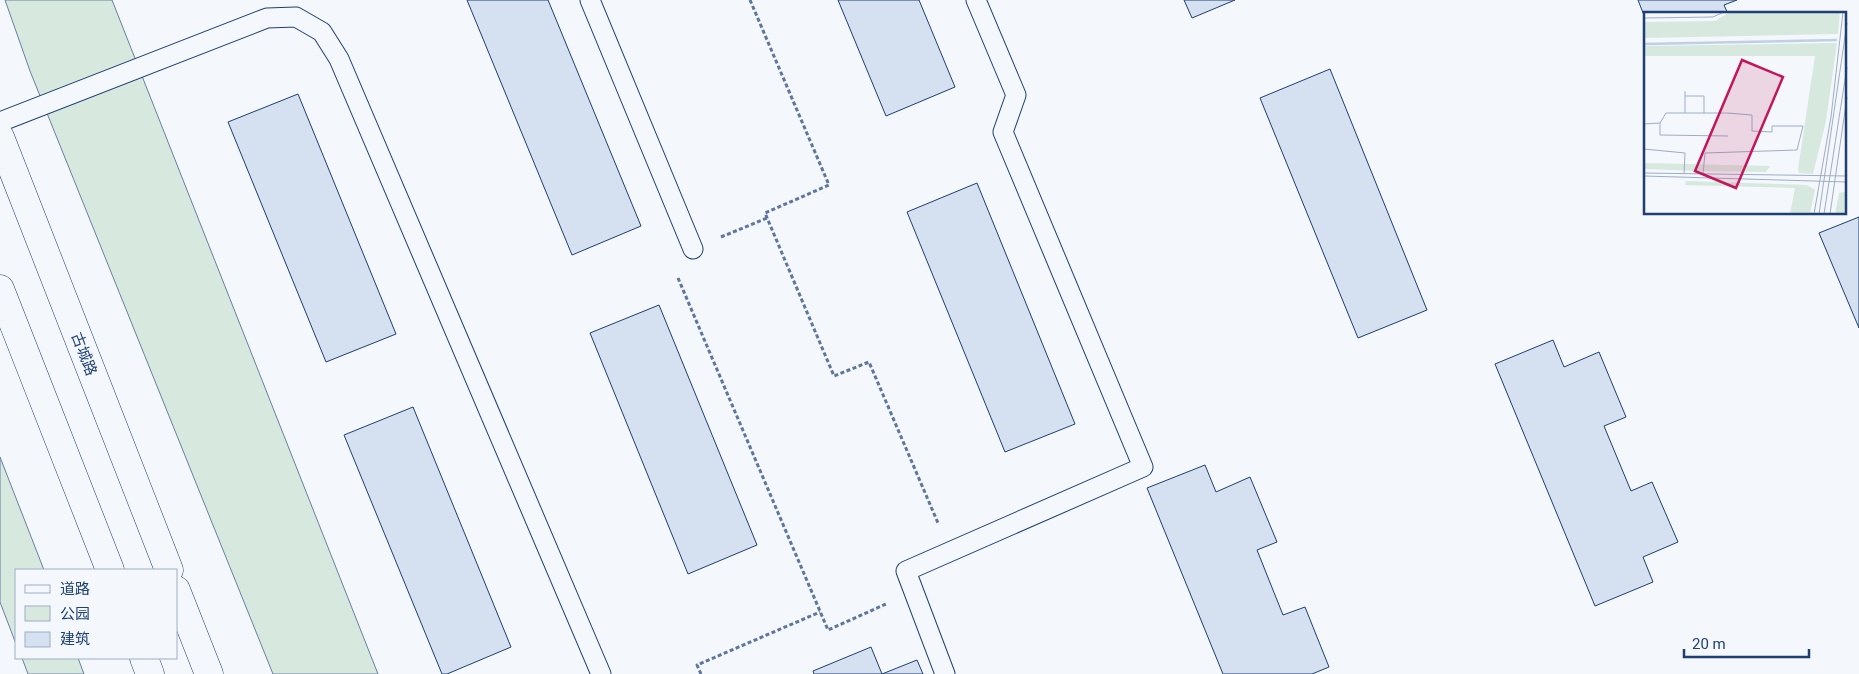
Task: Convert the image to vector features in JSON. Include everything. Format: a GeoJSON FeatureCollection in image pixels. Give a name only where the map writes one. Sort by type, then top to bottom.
{"type":"FeatureCollection","features":[{"type":"Feature","properties":{"kind":"main road","name":"古城路"},"geometry":{"type":"LineString","coordinates":[[0,137],[169,569]]}},
{"type":"Feature","properties":{"kind":"main road"},"geometry":{"type":"LineString","coordinates":[[0,290],[110,569]]}},
{"type":"Feature","properties":{"kind":"main road"},"geometry":{"type":"LineString","coordinates":[[178,595],[209,674]]}},
{"type":"Feature","properties":{"kind":"main road"},"geometry":{"type":"LineString","coordinates":[[144,659],[150,674]]}},
{"type":"Feature","properties":{"kind":"lane"},"geometry":{"type":"LineString","coordinates":[[590,0],[693,249]]}},
{"type":"Feature","properties":{"kind":"lane"},"geometry":{"type":"LineString","coordinates":[[946,674],[906,571],[1143,468],[1003,132],[1016,95],[976,0]]}},
{"type":"Feature","properties":{"kind":"lane"},"geometry":{"type":"LineString","coordinates":[[0,122],[267,18],[296,17],[322,32],[343,68],[601,674]]}},
{"type":"Feature","properties":{"kind":"path"},"geometry":{"type":"LineString","coordinates":[[750,0],[829,185],[764,213],[834,376],[868,362],[950,552]]}},
{"type":"Feature","properties":{"kind":"path"},"geometry":{"type":"LineString","coordinates":[[767,218],[670,259],[828,630],[914,592]]}},
{"type":"Feature","properties":{"kind":"path"},"geometry":{"type":"LineString","coordinates":[[700,674],[697,665],[820,612]]}},
{"type":"Feature","properties":{"kind":"green space"},"geometry":{"type":"Polygon","coordinates":[[[5,0],[112,0],[378,674],[273,674],[30,71],[5,0]]]}},
{"type":"Feature","properties":{"kind":"green space"},"geometry":{"type":"Polygon","coordinates":[[[0,457],[44,569],[15,569],[15,641],[0,602],[0,457]]]}},
{"type":"Feature","properties":{"kind":"green space"},"geometry":{"type":"Polygon","coordinates":[[[22,659],[78,659],[84,674],[28,674],[22,659]]]}},
{"type":"Feature","properties":{"kind":"building"},"geometry":{"type":"Polygon","coordinates":[[[467,0],[548,0],[641,226],[572,255],[467,0]]]}},
{"type":"Feature","properties":{"kind":"building"},"geometry":{"type":"Polygon","coordinates":[[[838,0],[919,0],[955,87],[886,116],[838,0]]]}},
{"type":"Feature","properties":{"kind":"building"},"geometry":{"type":"Polygon","coordinates":[[[1184,0],[1235,0],[1192,18],[1184,0]]]}},
{"type":"Feature","properties":{"kind":"building"},"geometry":{"type":"Polygon","coordinates":[[[1638,0],[1737,0],[1724,5],[1727,12],[1644,12],[1644,15],[1638,0]]]}},
{"type":"Feature","properties":{"kind":"building"},"geometry":{"type":"Polygon","coordinates":[[[1330,69],[1427,310],[1358,338],[1260,98],[1330,69]]]}},
{"type":"Feature","properties":{"kind":"building"},"geometry":{"type":"Polygon","coordinates":[[[298,94],[396,334],[326,362],[228,122],[298,94]]]}},
{"type":"Feature","properties":{"kind":"building"},"geometry":{"type":"Polygon","coordinates":[[[977,183],[1075,424],[1005,452],[907,212],[977,183]]]}},
{"type":"Feature","properties":{"kind":"building"},"geometry":{"type":"Polygon","coordinates":[[[1859,217],[1859,328],[1819,233],[1859,217]]]}},
{"type":"Feature","properties":{"kind":"building"},"geometry":{"type":"Polygon","coordinates":[[[659,305],[757,545],[688,574],[590,333],[659,305]]]}},
{"type":"Feature","properties":{"kind":"building"},"geometry":{"type":"Polygon","coordinates":[[[1553,340],[1564,367],[1599,352],[1626,417],[1604,426],[1631,491],[1652,482],[1678,542],[1643,557],[1653,582],[1595,606],[1495,364],[1553,340]]]}},
{"type":"Feature","properties":{"kind":"building"},"geometry":{"type":"Polygon","coordinates":[[[413,407],[511,647],[447,674],[442,674],[344,435],[413,407]]]}},
{"type":"Feature","properties":{"kind":"building"},"geometry":{"type":"Polygon","coordinates":[[[1205,465],[1216,492],[1250,477],[1277,542],[1257,550],[1283,615],[1305,607],[1329,667],[1312,674],[1223,674],[1147,488],[1205,465]]]}},
{"type":"Feature","properties":{"kind":"building"},"geometry":{"type":"Polygon","coordinates":[[[871,647],[882,674],[814,674],[813,671],[871,647]]]}},
{"type":"Feature","properties":{"kind":"building"},"geometry":{"type":"Polygon","coordinates":[[[917,660],[923,674],[882,674],[917,660]]]}}]}
